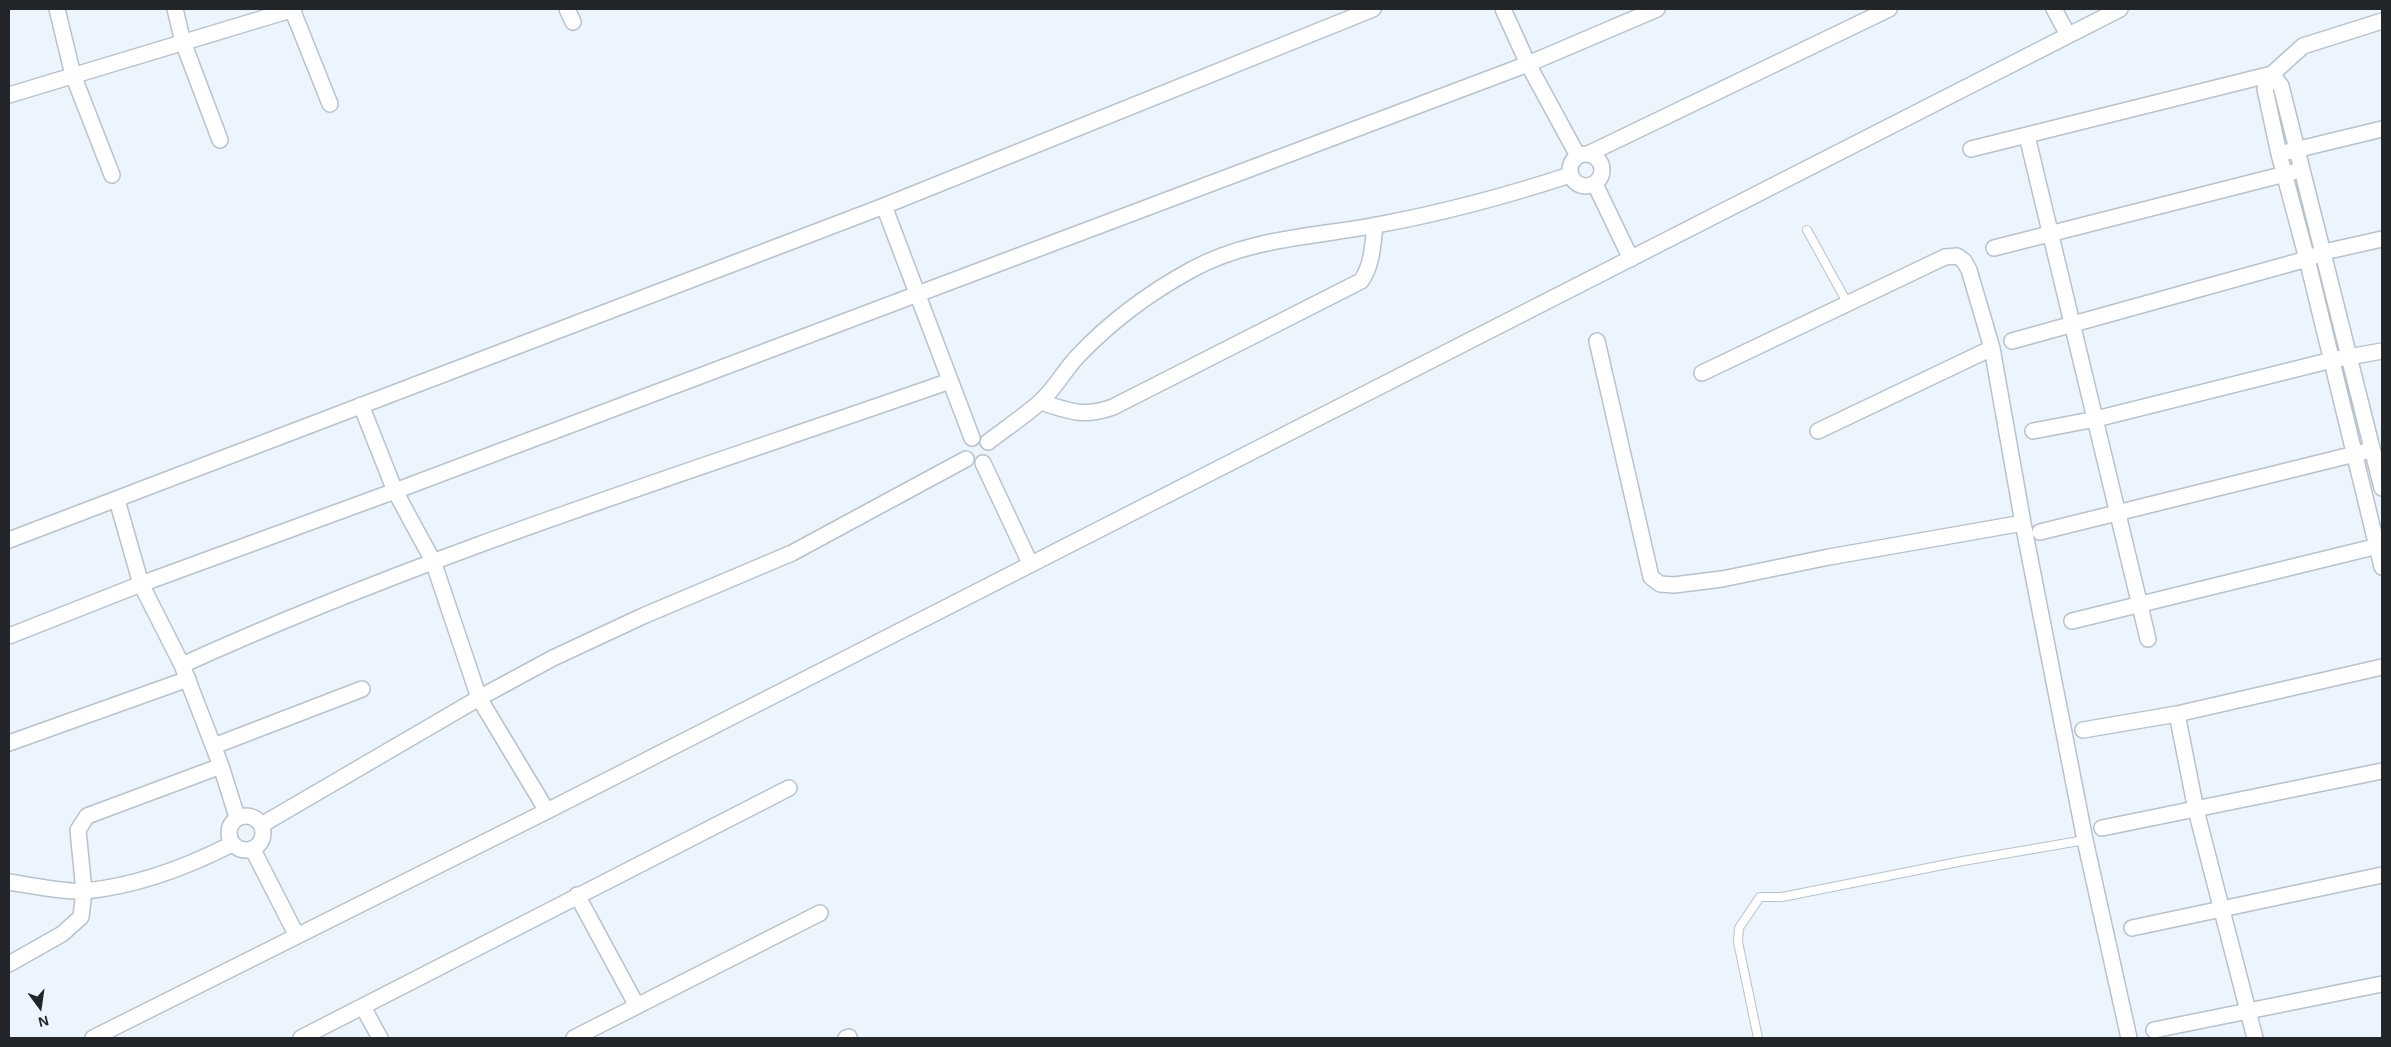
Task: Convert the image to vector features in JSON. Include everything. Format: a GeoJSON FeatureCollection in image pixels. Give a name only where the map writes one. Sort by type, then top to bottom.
{"type":"FeatureCollection","features":[{"type":"Feature","properties":{"kind":"street"},"geometry":{"type":"LineString","coordinates":[[57,9],[73,75],[112,175]]}},
{"type":"Feature","properties":{"kind":"street"},"geometry":{"type":"LineString","coordinates":[[174,9],[182,42],[220,140]]}},
{"type":"Feature","properties":{"kind":"street"},"geometry":{"type":"LineString","coordinates":[[9,94],[293,9],[330,104]]}},
{"type":"Feature","properties":{"kind":"street"},"geometry":{"type":"LineString","coordinates":[[9,540],[884,206],[1373,9]]}},
{"type":"Feature","properties":{"kind":"street"},"geometry":{"type":"LineString","coordinates":[[1503,9],[1528,64],[1584,154],[1600,161],[1602,173],[1594,184],[1584,186],[1576,183],[1570,175],[1570,165],[1584,154],[1889,9]]}},
{"type":"Feature","properties":{"kind":"street"},"geometry":{"type":"LineString","coordinates":[[9,636],[141,584],[395,492],[1528,64],[1657,9]]}},
{"type":"Feature","properties":{"kind":"street"},"geometry":{"type":"LineString","coordinates":[[2054,9],[2068,34]]}},
{"type":"Feature","properties":{"kind":"street"},"geometry":{"type":"LineString","coordinates":[[93,1038],[547,811],[1030,563],[2120,9]]}},
{"type":"Feature","properties":{"kind":"street"},"geometry":{"type":"LineString","coordinates":[[2382,21],[2303,46],[2272,74],[2265,89],[2284,174],[2380,545],[2382,567]]}},
{"type":"Feature","properties":{"kind":"street"},"geometry":{"type":"LineString","coordinates":[[1971,149],[2272,74]]}},
{"type":"Feature","properties":{"kind":"street"},"geometry":{"type":"LineString","coordinates":[[2272,74],[2281,86],[2372,450],[2381,478],[2362,478]]}},
{"type":"Feature","properties":{"kind":"street"},"geometry":{"type":"LineString","coordinates":[[2279,154],[2382,129]]}},
{"type":"Feature","properties":{"kind":"street"},"geometry":{"type":"LineString","coordinates":[[2027,136],[2148,639]]}},
{"type":"Feature","properties":{"kind":"street"},"geometry":{"type":"LineString","coordinates":[[1994,248],[2302,170]]}},
{"type":"Feature","properties":{"kind":"street"},"geometry":{"type":"LineString","coordinates":[[988,442],[1040,402],[1078,357],[1112,324],[1150,294],[1221,256],[1256,244],[1443,212],[1570,175]]}},
{"type":"Feature","properties":{"kind":"street"},"geometry":{"type":"LineString","coordinates":[[1594,184],[1631,259]]}},
{"type":"Feature","properties":{"kind":"street"},"geometry":{"type":"LineString","coordinates":[[884,206],[972,438]]}},
{"type":"Feature","properties":{"kind":"street"},"geometry":{"type":"LineString","coordinates":[[1040,402],[1079,413],[1095,413],[1114,407],[1360,281],[1366,274],[1375,225]]}},
{"type":"Feature","properties":{"kind":"street"},"geometry":{"type":"LineString","coordinates":[[2012,341],[2307,259],[2324,252],[2382,239]]}},
{"type":"Feature","properties":{"kind":"street"},"geometry":{"type":"LineString","coordinates":[[1702,373],[1945,257],[1957,256],[1964,261],[1969,270],[1992,348],[2023,523],[2086,840],[2129,1038]]}},
{"type":"Feature","properties":{"kind":"street"},"geometry":{"type":"LineString","coordinates":[[1597,341],[1651,577],[1660,584],[1674,585],[1722,579],[1829,556],[2023,523]]}},
{"type":"Feature","properties":{"kind":"street"},"geometry":{"type":"LineString","coordinates":[[1818,431],[1992,348]]}},
{"type":"Feature","properties":{"kind":"street"},"geometry":{"type":"LineString","coordinates":[[2033,431],[2096,419],[2332,360],[2382,350]]}},
{"type":"Feature","properties":{"kind":"street"},"geometry":{"type":"LineString","coordinates":[[182,665],[261,630],[433,561],[950,381]]}},
{"type":"Feature","properties":{"kind":"street"},"geometry":{"type":"LineString","coordinates":[[361,405],[395,492],[433,561],[479,698],[547,811]]}},
{"type":"Feature","properties":{"kind":"street"},"geometry":{"type":"LineString","coordinates":[[972,438],[980,438],[988,442],[991,451],[988,460],[983,463],[971,463],[966,459],[964,450],[967,442],[972,438]]}},
{"type":"Feature","properties":{"kind":"street"},"geometry":{"type":"LineString","coordinates":[[2040,532],[2372,450]]}},
{"type":"Feature","properties":{"kind":"street"},"geometry":{"type":"LineString","coordinates":[[262,824],[479,698],[553,658],[792,553],[966,459]]}},
{"type":"Feature","properties":{"kind":"street"},"geometry":{"type":"LineString","coordinates":[[983,463],[1030,563]]}},
{"type":"Feature","properties":{"kind":"street"},"geometry":{"type":"LineString","coordinates":[[117,500],[141,584],[182,665],[214,746],[238,817]]}},
{"type":"Feature","properties":{"kind":"street"},"geometry":{"type":"LineString","coordinates":[[2072,621],[2380,545]]}},
{"type":"Feature","properties":{"kind":"street"},"geometry":{"type":"LineString","coordinates":[[2083,730],[2177,714],[2382,667]]}},
{"type":"Feature","properties":{"kind":"street"},"geometry":{"type":"LineString","coordinates":[[9,743],[188,680]]}},
{"type":"Feature","properties":{"kind":"street"},"geometry":{"type":"LineString","coordinates":[[214,746],[362,689]]}},
{"type":"Feature","properties":{"kind":"street"},"geometry":{"type":"LineString","coordinates":[[2177,714],[2196,810],[2255,1038]]}},
{"type":"Feature","properties":{"kind":"street"},"geometry":{"type":"LineString","coordinates":[[9,964],[62,934],[80,917],[84,891],[78,830],[87,816],[221,766]]}},
{"type":"Feature","properties":{"kind":"street"},"geometry":{"type":"LineString","coordinates":[[2102,828],[2382,772]]}},
{"type":"Feature","properties":{"kind":"street"},"geometry":{"type":"LineString","coordinates":[[300,1038],[789,788]]}},
{"type":"Feature","properties":{"kind":"street"},"geometry":{"type":"LineString","coordinates":[[251,816],[262,824],[264,839],[253,850],[241,850],[232,844],[229,828],[238,817],[251,816]]}},
{"type":"Feature","properties":{"kind":"street"},"geometry":{"type":"LineString","coordinates":[[9,882],[84,891],[138,880],[195,863],[232,844]]}},
{"type":"Feature","properties":{"kind":"street"},"geometry":{"type":"LineString","coordinates":[[253,850],[297,936]]}},
{"type":"Feature","properties":{"kind":"street"},"geometry":{"type":"LineString","coordinates":[[2132,928],[2382,875]]}},
{"type":"Feature","properties":{"kind":"street"},"geometry":{"type":"LineString","coordinates":[[577,895],[636,1006]]}},
{"type":"Feature","properties":{"kind":"street"},"geometry":{"type":"LineString","coordinates":[[574,1038],[820,913]]}},
{"type":"Feature","properties":{"kind":"street"},"geometry":{"type":"LineString","coordinates":[[2154,1030],[2382,984]]}},
{"type":"Feature","properties":{"kind":"street"},"geometry":{"type":"LineString","coordinates":[[363,1007],[380,1038]]}},
{"type":"Feature","properties":{"kind":"lane"},"geometry":{"type":"LineString","coordinates":[[1807,230],[1848,304]]}},
{"type":"Feature","properties":{"kind":"lane"},"geometry":{"type":"LineString","coordinates":[[1758,1038],[1738,942],[1739,928],[1760,897],[1782,897],[1962,861],[2086,840]]}}]}
